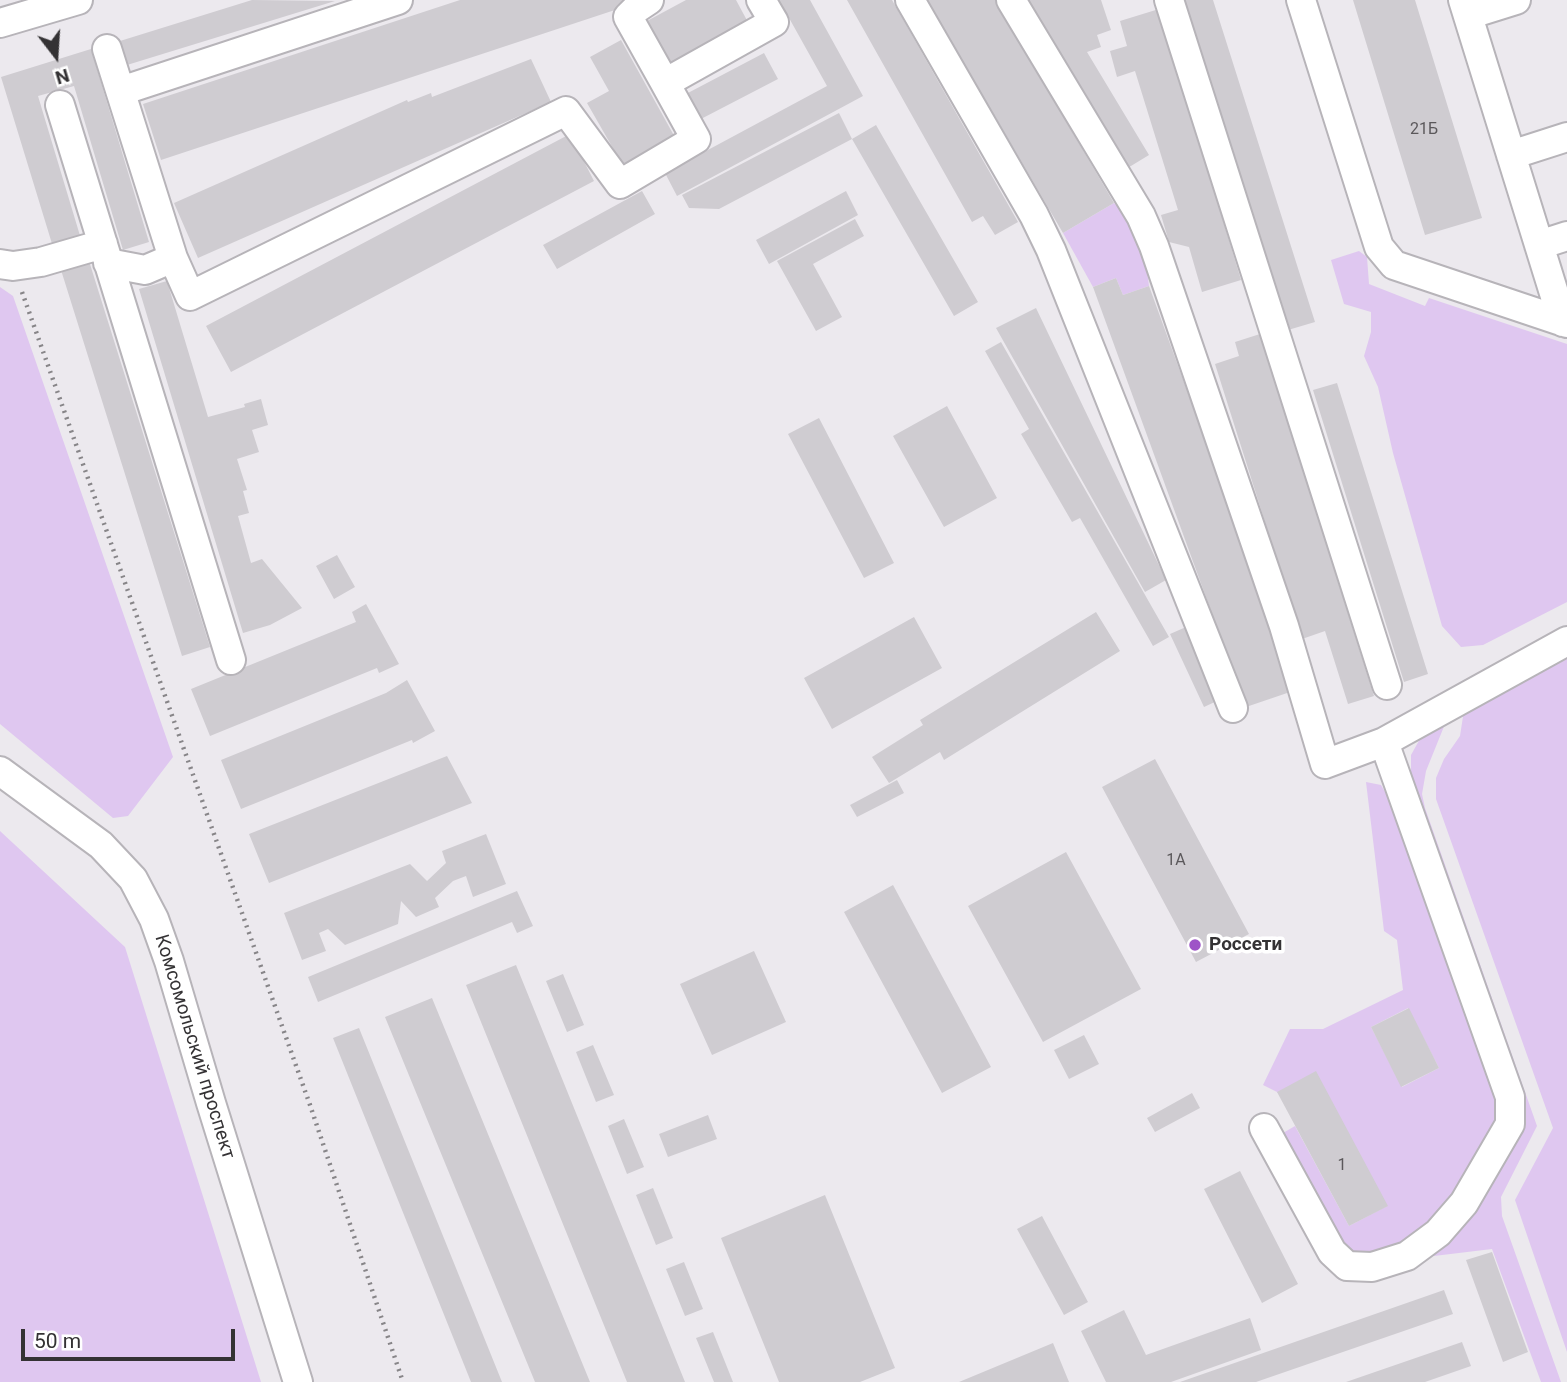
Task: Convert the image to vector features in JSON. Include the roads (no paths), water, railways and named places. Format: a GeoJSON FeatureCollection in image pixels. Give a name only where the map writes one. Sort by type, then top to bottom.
{"type":"FeatureCollection","features":[{"type":"Feature","properties":{"kind":"street"},"geometry":{"type":"LineString","coordinates":[[0,23],[78,0]]}},
{"type":"Feature","properties":{"kind":"street"},"geometry":{"type":"LineString","coordinates":[[121,90],[398,0]]}},
{"type":"Feature","properties":{"kind":"street"},"geometry":{"type":"LineString","coordinates":[[107,49],[173,258],[190,296],[566,111],[620,184],[696,139],[628,17],[649,0]]}},
{"type":"Feature","properties":{"kind":"street"},"geometry":{"type":"LineString","coordinates":[[665,83],[774,22],[761,0]]}},
{"type":"Feature","properties":{"kind":"street"},"geometry":{"type":"LineString","coordinates":[[910,0],[1034,215],[1051,250],[1233,708]]}},
{"type":"Feature","properties":{"kind":"street"},"geometry":{"type":"LineString","coordinates":[[1011,0],[1135,206],[1154,246],[1284,626],[1325,764],[1384,742],[1567,641]]}},
{"type":"Feature","properties":{"kind":"street"},"geometry":{"type":"LineString","coordinates":[[1169,0],[1387,685]]}},
{"type":"Feature","properties":{"kind":"street"},"geometry":{"type":"LineString","coordinates":[[1301,0],[1379,247],[1394,265],[1565,323]]}},
{"type":"Feature","properties":{"kind":"street"},"geometry":{"type":"LineString","coordinates":[[1516,0],[1465,8],[1565,323]]}},
{"type":"Feature","properties":{"kind":"street"},"geometry":{"type":"LineString","coordinates":[[60,105],[231,660]]}},
{"type":"Feature","properties":{"kind":"street"},"geometry":{"type":"LineString","coordinates":[[1511,155],[1567,137]]}},
{"type":"Feature","properties":{"kind":"street"},"geometry":{"type":"LineString","coordinates":[[1539,245],[1567,236]]}},
{"type":"Feature","properties":{"kind":"street"},"geometry":{"type":"LineString","coordinates":[[9,274],[13,266],[106,253],[145,270],[173,258]]}},
{"type":"Feature","properties":{"kind":"street"},"geometry":{"type":"LineString","coordinates":[[1264,1128],[1332,1252],[1347,1266],[1372,1267],[1407,1256],[1438,1233],[1464,1203],[1510,1124],[1510,1097],[1384,742]]}},
{"type":"Feature","properties":{"kind":"street","name":"Комсомольский проспект"},"geometry":{"type":"LineString","coordinates":[[0,771],[101,845],[133,879],[154,919],[298,1382]]}},
{"type":"Feature","properties":{"kind":"place","name":"Россети"},"geometry":{"type":"Point","coordinates":[1195,945]}}]}
